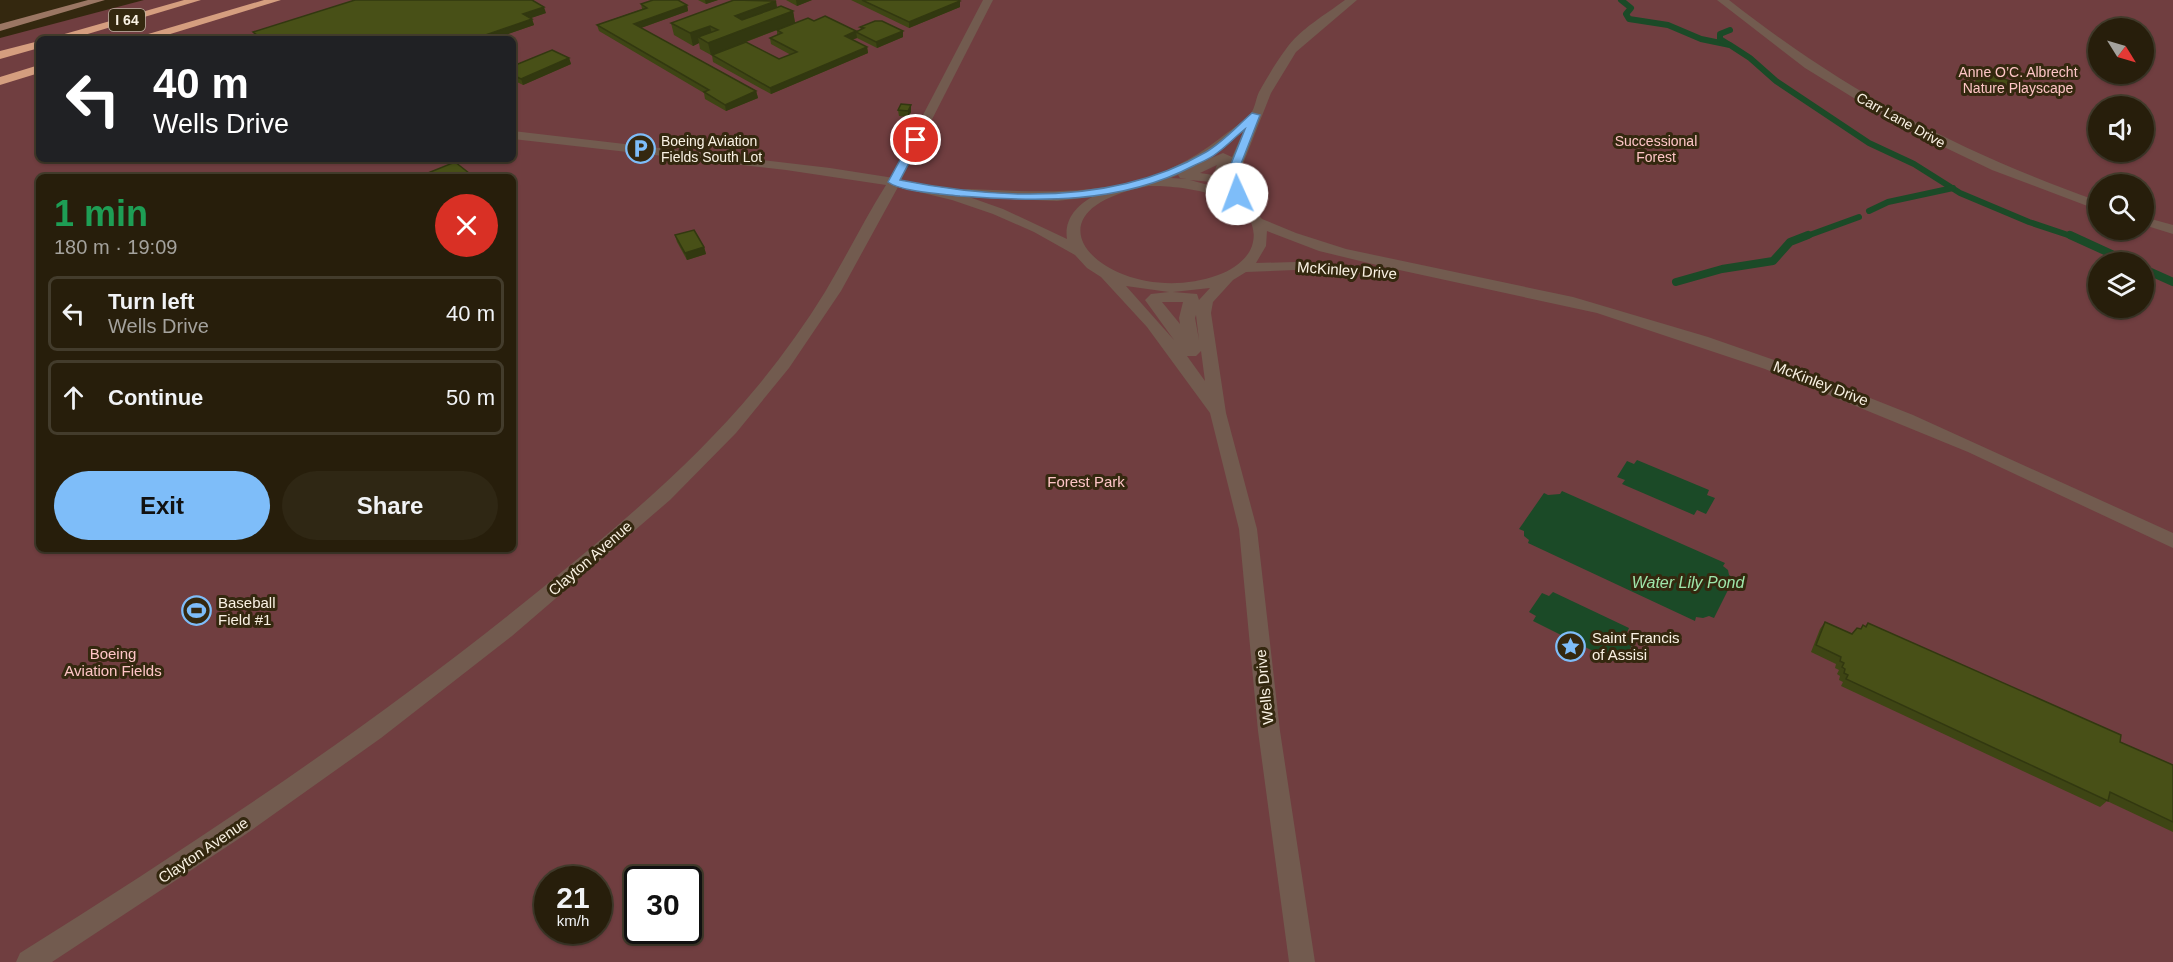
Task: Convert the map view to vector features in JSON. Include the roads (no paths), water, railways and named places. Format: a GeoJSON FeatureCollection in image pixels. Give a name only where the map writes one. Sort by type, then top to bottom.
{"type":"FeatureCollection","features":[{"type":"Feature","properties":{"kind":"highway","name":"I 64"},"geometry":{"type":"LineString","coordinates":[[69,36],[196,0]]}},
{"type":"Feature","properties":{"kind":"highway","name":"I 64"},"geometry":{"type":"LineString","coordinates":[[152,36],[276,0]]}},
{"type":"Feature","properties":{"kind":"highway"},"geometry":{"type":"LineString","coordinates":[[0,56],[36,45]]}},
{"type":"Feature","properties":{"kind":"highway"},"geometry":{"type":"LineString","coordinates":[[0,81],[36,70]]}},
{"type":"Feature","properties":{"kind":"street"},"geometry":{"type":"LineString","coordinates":[[0,28],[100,0]]}},
{"type":"Feature","properties":{"kind":"street"},"geometry":{"type":"LineString","coordinates":[[1242,205],[1234,185],[1234,169],[1255,115],[1277,71],[1292,50],[1310,32],[1352,0]]}},
{"type":"Feature","properties":{"kind":"street","name":"Carr Lane Drive"},"geometry":{"type":"LineString","coordinates":[[1722,0],[1827,78],[1898,121],[1974,158],[2088,202]]}},
{"type":"Feature","properties":{"kind":"street"},"geometry":{"type":"LineString","coordinates":[[939,191],[1048,197],[1116,189],[1149,182],[1206,156],[1255,115]]}},
{"type":"Feature","properties":{"kind":"street"},"geometry":{"type":"LineString","coordinates":[[516,135],[809,169],[939,191],[1016,218],[1080,252],[1093,265],[1124,281],[1158,287],[1195,286],[1228,277],[1244,268],[1257,254],[1262,238],[1258,222],[1242,205],[1227,195],[1199,185],[1149,182]]}},
{"type":"Feature","properties":{"kind":"street","name":"Clayton Avenue"},"geometry":{"type":"LineString","coordinates":[[29,962],[192,858],[307,780],[414,702],[518,620],[650,507],[748,409],[780,370],[834,289],[894,182]]}},
{"type":"Feature","properties":{"kind":"street"},"geometry":{"type":"LineString","coordinates":[[1080,252],[1073,231],[1079,214],[1093,200],[1116,189]]}},
{"type":"Feature","properties":{"kind":"street","name":"McKinley Drive"},"geometry":{"type":"LineString","coordinates":[[1258,222],[1319,247],[1593,307],[1680,333],[1791,372],[1927,426],[2173,541]]}},
{"type":"Feature","properties":{"kind":"street"},"geometry":{"type":"LineString","coordinates":[[2154,224],[2173,230]]}},
{"type":"Feature","properties":{"kind":"street","name":"Wells Drive"},"geometry":{"type":"LineString","coordinates":[[1093,265],[1153,322],[1189,368],[1218,413]]}},
{"type":"Feature","properties":{"kind":"street","name":"McKinley Drive"},"geometry":{"type":"LineString","coordinates":[[1244,268],[1295,266],[1450,277]]}},
{"type":"Feature","properties":{"kind":"street","name":"Wells Drive"},"geometry":{"type":"LineString","coordinates":[[1228,277],[1206,301],[1203,313],[1218,413],[1248,529],[1269,731],[1302,962]]}},
{"type":"Feature","properties":{"kind":"lane","name":"Clayton Avenue"},"geometry":{"type":"LineString","coordinates":[[894,182],[988,0]]}},
{"type":"Feature","properties":{"kind":"water"},"geometry":{"type":"Polygon","coordinates":[[[1637,460],[1709,490],[1707,495],[1715,498],[1706,514],[1697,510],[1694,515],[1622,484],[1625,480],[1617,477],[1627,461],[1634,464],[1637,460]]]}},
{"type":"Feature","properties":{"kind":"water","name":"Water Lily Pond"},"geometry":{"type":"Polygon","coordinates":[[[1562,491],[1725,563],[1723,566],[1734,578],[1714,618],[1696,617],[1695,621],[1528,543],[1529,540],[1524,536],[1524,531],[1519,529],[1544,493],[1560,494],[1562,491]]]}},
{"type":"Feature","properties":{"kind":"water"},"geometry":{"type":"Polygon","coordinates":[[[1553,592],[1629,628],[1626,635],[1635,639],[1625,659],[1616,655],[1613,661],[1533,621],[1536,616],[1529,612],[1542,593],[1549,596],[1553,592]]]}},
{"type":"Feature","properties":{"kind":"waterway"},"geometry":{"type":"LineString","coordinates":[[1621,0],[1631,8],[1626,14],[1629,19],[1668,25],[1701,39],[1730,45],[1750,58],[1776,81],[1869,143],[1914,164],[1952,188]]}},
{"type":"Feature","properties":{"kind":"waterway"},"geometry":{"type":"LineString","coordinates":[[1728,44],[1720,39],[1720,34],[1730,30]]}},
{"type":"Feature","properties":{"kind":"waterway"},"geometry":{"type":"LineString","coordinates":[[1869,211],[1888,202],[1952,188]]}},
{"type":"Feature","properties":{"kind":"waterway"},"geometry":{"type":"LineString","coordinates":[[1952,188],[2029,222],[2074,237]]}},
{"type":"Feature","properties":{"kind":"waterway"},"geometry":{"type":"LineString","coordinates":[[1804,237],[1859,217]]}},
{"type":"Feature","properties":{"kind":"waterway"},"geometry":{"type":"LineString","coordinates":[[1676,282],[1722,269],[1773,261],[1790,242],[1808,235]]}},
{"type":"Feature","properties":{"kind":"waterway"},"geometry":{"type":"LineString","coordinates":[[2070,235],[2107,252]]}},
{"type":"Feature","properties":{"kind":"waterway"},"geometry":{"type":"LineString","coordinates":[[2154,273],[2173,282]]}},
{"type":"Feature","properties":{"kind":"place","name":"Boeing Aviation Fields South Lot"},"geometry":{"type":"Point","coordinates":[640,149]}},
{"type":"Feature","properties":{"kind":"place","name":"Baseball Field #1"},"geometry":{"type":"Point","coordinates":[197,611]}},
{"type":"Feature","properties":{"kind":"place","name":"Saint Francis of Assisi"},"geometry":{"type":"Point","coordinates":[1571,646]}},
{"type":"Feature","properties":{"kind":"park label","name":"Anne O’C. Albrecht Nature Playscape"},"geometry":{"type":"Point","coordinates":[2018,80]}},
{"type":"Feature","properties":{"kind":"park label","name":"Successional Forest"},"geometry":{"type":"Point","coordinates":[1656,150]}},
{"type":"Feature","properties":{"kind":"park label","name":"Forest Park"},"geometry":{"type":"Point","coordinates":[1086,481]}},
{"type":"Feature","properties":{"kind":"park label","name":"Boeing Aviation Fields"},"geometry":{"type":"Point","coordinates":[113,662]}}]}
